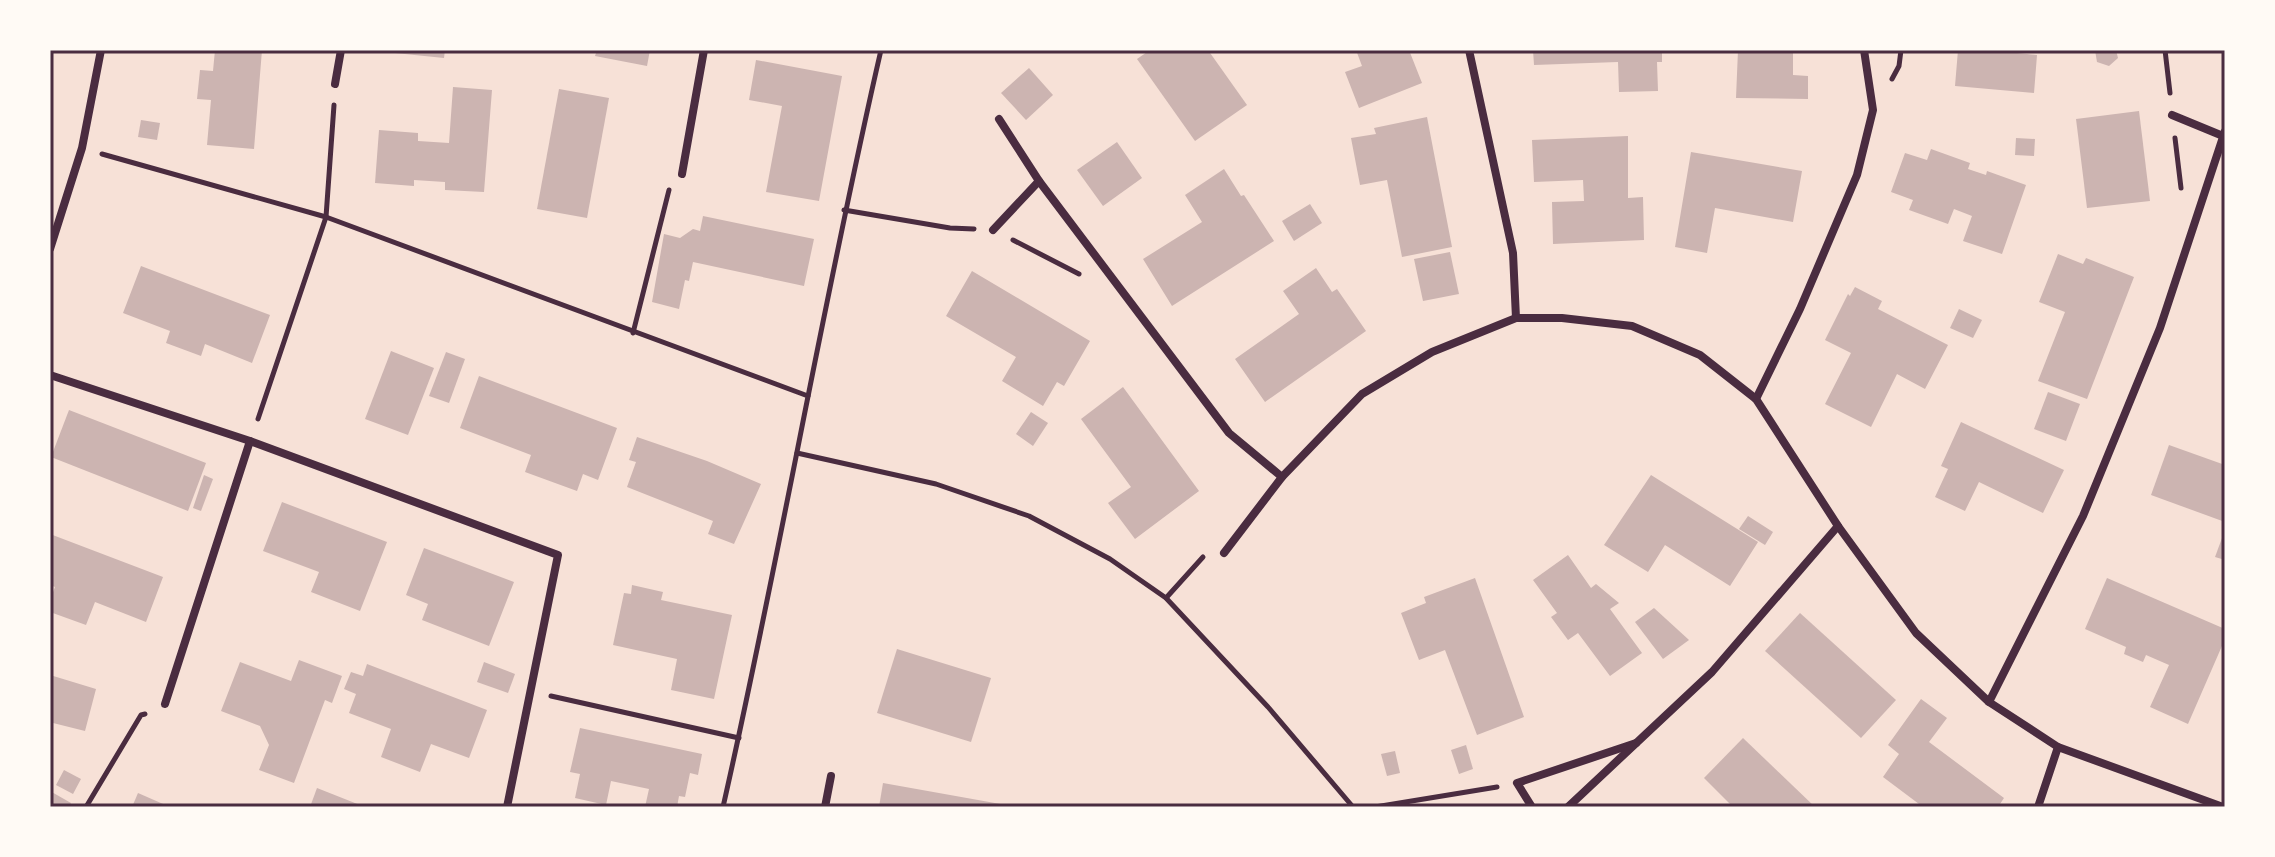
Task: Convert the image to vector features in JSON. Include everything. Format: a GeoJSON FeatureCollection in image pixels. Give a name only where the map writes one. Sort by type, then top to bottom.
{"type":"FeatureCollection","features":[{"type":"Feature","properties":{"kind":"street"},"geometry":{"type":"LineString","coordinates":[[50,249],[82,148],[101,50]]}},
{"type":"Feature","properties":{"kind":"street"},"geometry":{"type":"LineString","coordinates":[[335,84],[341,50]]}},
{"type":"Feature","properties":{"kind":"street"},"geometry":{"type":"LineString","coordinates":[[682,174],[704,50]]}},
{"type":"Feature","properties":{"kind":"street"},"geometry":{"type":"LineString","coordinates":[[1469,50],[1513,253],[1516,318]]}},
{"type":"Feature","properties":{"kind":"street"},"geometry":{"type":"LineString","coordinates":[[1756,399],[1800,309],[1857,175],[1873,110],[1864,50]]}},
{"type":"Feature","properties":{"kind":"street"},"geometry":{"type":"LineString","coordinates":[[1989,702],[2083,516],[2160,328],[2224,134],[2172,115]]}},
{"type":"Feature","properties":{"kind":"street"},"geometry":{"type":"LineString","coordinates":[[999,119],[1039,181],[1229,433],[1282,477]]}},
{"type":"Feature","properties":{"kind":"street"},"geometry":{"type":"LineString","coordinates":[[993,230],[1039,181]]}},
{"type":"Feature","properties":{"kind":"street"},"geometry":{"type":"LineString","coordinates":[[1224,553],[1282,477],[1362,394],[1432,352],[1516,318],[1562,318],[1632,326],[1700,355],[1756,399],[1838,526],[1916,633],[1989,702],[2058,747],[2223,807]]}},
{"type":"Feature","properties":{"kind":"street"},"geometry":{"type":"LineString","coordinates":[[50,375],[250,441],[558,555],[507,807]]}},
{"type":"Feature","properties":{"kind":"street"},"geometry":{"type":"LineString","coordinates":[[165,704],[250,441]]}},
{"type":"Feature","properties":{"kind":"street"},"geometry":{"type":"LineString","coordinates":[[1568,807],[1712,672],[1838,526]]}},
{"type":"Feature","properties":{"kind":"street"},"geometry":{"type":"LineString","coordinates":[[1532,807],[1517,783],[1641,741]]}},
{"type":"Feature","properties":{"kind":"street"},"geometry":{"type":"LineString","coordinates":[[2038,807],[2058,747]]}},
{"type":"Feature","properties":{"kind":"street"},"geometry":{"type":"LineString","coordinates":[[825,807],[831,776]]}},
{"type":"Feature","properties":{"kind":"path"},"geometry":{"type":"LineString","coordinates":[[723,807],[844,210],[881,50]]}},
{"type":"Feature","properties":{"kind":"path"},"geometry":{"type":"LineString","coordinates":[[2165,50],[2183,201]]}},
{"type":"Feature","properties":{"kind":"path"},"geometry":{"type":"LineString","coordinates":[[250,441],[326,217],[335,84]]}},
{"type":"Feature","properties":{"kind":"path"},"geometry":{"type":"LineString","coordinates":[[82,148],[326,217],[808,396]]}},
{"type":"Feature","properties":{"kind":"path"},"geometry":{"type":"LineString","coordinates":[[633,333],[668,191],[682,174]]}},
{"type":"Feature","properties":{"kind":"path"},"geometry":{"type":"LineString","coordinates":[[797,453],[936,484],[1029,516],[1110,559],[1166,598],[1268,707],[1353,807]]}},
{"type":"Feature","properties":{"kind":"path"},"geometry":{"type":"LineString","coordinates":[[1166,598],[1202,557],[1224,553]]}},
{"type":"Feature","properties":{"kind":"path"},"geometry":{"type":"LineString","coordinates":[[531,691],[739,738]]}},
{"type":"Feature","properties":{"kind":"path"},"geometry":{"type":"LineString","coordinates":[[86,807],[141,715],[165,704]]}},
{"type":"Feature","properties":{"kind":"path"},"geometry":{"type":"LineString","coordinates":[[1375,807],[1517,783]]}},
{"type":"Feature","properties":{"kind":"building"},"geometry":{"type":"Polygon","coordinates":[[[215,50],[262,50],[254,149],[207,145],[211,100],[197,99],[200,70],[213,71],[215,50]]]}},
{"type":"Feature","properties":{"kind":"building"},"geometry":{"type":"Polygon","coordinates":[[[395,50],[445,50],[444,58],[395,53],[395,50]]]}},
{"type":"Feature","properties":{"kind":"building"},"geometry":{"type":"Polygon","coordinates":[[[597,50],[650,50],[647,66],[595,56],[597,50]]]}},
{"type":"Feature","properties":{"kind":"building"},"geometry":{"type":"Polygon","coordinates":[[[1150,50],[1208,50],[1247,105],[1195,141],[1137,59],[1150,50]]]}},
{"type":"Feature","properties":{"kind":"building"},"geometry":{"type":"Polygon","coordinates":[[[1356,50],[1409,50],[1422,83],[1359,108],[1345,72],[1362,66],[1356,50]]]}},
{"type":"Feature","properties":{"kind":"building"},"geometry":{"type":"Polygon","coordinates":[[[1533,50],[1662,50],[1662,62],[1657,62],[1658,91],[1619,92],[1618,62],[1534,65],[1533,50]]]}},
{"type":"Feature","properties":{"kind":"building"},"geometry":{"type":"Polygon","coordinates":[[[1738,50],[1793,50],[1793,75],[1808,76],[1808,99],[1736,98],[1738,50]]]}},
{"type":"Feature","properties":{"kind":"building"},"geometry":{"type":"Polygon","coordinates":[[[1958,50],[2018,50],[2017,53],[2037,55],[2034,93],[1955,86],[1958,50]]]}},
{"type":"Feature","properties":{"kind":"building"},"geometry":{"type":"Polygon","coordinates":[[[2095,50],[2116,50],[2118,58],[2109,66],[2097,62],[2095,50]]]}},
{"type":"Feature","properties":{"kind":"building"},"geometry":{"type":"Polygon","coordinates":[[[756,60],[842,76],[819,201],[766,192],[782,106],[749,100],[756,60]]]}},
{"type":"Feature","properties":{"kind":"building"},"geometry":{"type":"Polygon","coordinates":[[[1029,68],[1053,95],[1026,120],[1001,93],[1029,68]]]}},
{"type":"Feature","properties":{"kind":"building"},"geometry":{"type":"Polygon","coordinates":[[[453,87],[492,90],[484,192],[445,190],[445,182],[414,180],[414,186],[375,183],[379,130],[418,133],[418,141],[449,143],[453,87]]]}},
{"type":"Feature","properties":{"kind":"building"},"geometry":{"type":"Polygon","coordinates":[[[559,89],[609,98],[587,218],[537,209],[559,89]]]}},
{"type":"Feature","properties":{"kind":"building"},"geometry":{"type":"Polygon","coordinates":[[[2139,111],[2150,201],[2087,208],[2076,119],[2139,111]]]}},
{"type":"Feature","properties":{"kind":"building"},"geometry":{"type":"Polygon","coordinates":[[[1427,117],[1452,247],[1402,257],[1387,180],[1360,185],[1351,138],[1376,134],[1374,128],[1427,117]]]}},
{"type":"Feature","properties":{"kind":"building"},"geometry":{"type":"Polygon","coordinates":[[[141,120],[160,123],[157,140],[138,137],[141,120]]]}},
{"type":"Feature","properties":{"kind":"building"},"geometry":{"type":"Polygon","coordinates":[[[1628,136],[1628,198],[1643,197],[1644,240],[1553,244],[1552,202],[1584,201],[1583,180],[1534,182],[1532,140],[1628,136]]]}},
{"type":"Feature","properties":{"kind":"building"},"geometry":{"type":"Polygon","coordinates":[[[2016,138],[2035,139],[2034,156],[2015,155],[2016,138]]]}},
{"type":"Feature","properties":{"kind":"building"},"geometry":{"type":"Polygon","coordinates":[[[1117,142],[1142,178],[1103,206],[1077,170],[1117,142]]]}},
{"type":"Feature","properties":{"kind":"building"},"geometry":{"type":"Polygon","coordinates":[[[1931,149],[1970,163],[1968,169],[1986,175],[1987,171],[2026,185],[2002,254],[1963,241],[1972,216],[1954,209],[1948,224],[1909,210],[1913,200],[1891,192],[1905,153],[1927,160],[1931,149]]]}},
{"type":"Feature","properties":{"kind":"building"},"geometry":{"type":"Polygon","coordinates":[[[1691,152],[1802,171],[1793,222],[1715,208],[1707,253],[1675,247],[1691,152]]]}},
{"type":"Feature","properties":{"kind":"building"},"geometry":{"type":"Polygon","coordinates":[[[1224,169],[1274,241],[1172,306],[1143,259],[1202,222],[1185,195],[1224,169]]]}},
{"type":"Feature","properties":{"kind":"building"},"geometry":{"type":"Polygon","coordinates":[[[1310,204],[1322,223],[1294,241],[1282,221],[1310,204]]]}},
{"type":"Feature","properties":{"kind":"building"},"geometry":{"type":"Polygon","coordinates":[[[703,216],[814,239],[804,286],[693,262],[689,281],[685,280],[679,309],[652,302],[664,234],[680,238],[693,229],[700,231],[703,216]]]}},
{"type":"Feature","properties":{"kind":"building"},"geometry":{"type":"Polygon","coordinates":[[[1450,252],[1459,294],[1423,301],[1414,259],[1450,252]]]}},
{"type":"Feature","properties":{"kind":"building"},"geometry":{"type":"Polygon","coordinates":[[[2058,254],[2083,264],[2086,258],[2134,277],[2087,399],[2038,381],[2065,312],[2039,302],[2058,254]]]}},
{"type":"Feature","properties":{"kind":"building"},"geometry":{"type":"Polygon","coordinates":[[[141,266],[270,315],[252,363],[205,344],[201,356],[166,343],[170,331],[123,313],[141,266]]]}},
{"type":"Feature","properties":{"kind":"building"},"geometry":{"type":"Polygon","coordinates":[[[1316,268],[1332,292],[1337,289],[1366,331],[1265,402],[1235,359],[1299,314],[1283,291],[1316,268]]]}},
{"type":"Feature","properties":{"kind":"building"},"geometry":{"type":"Polygon","coordinates":[[[972,271],[1090,341],[1064,386],[1057,382],[1043,406],[1002,381],[1016,357],[946,316],[972,271]]]}},
{"type":"Feature","properties":{"kind":"building"},"geometry":{"type":"Polygon","coordinates":[[[1855,287],[1882,301],[1878,309],[1948,345],[1925,389],[1897,374],[1871,427],[1825,404],[1851,353],[1825,340],[1848,294],[1850,296],[1855,287]]]}},
{"type":"Feature","properties":{"kind":"building"},"geometry":{"type":"Polygon","coordinates":[[[1959,309],[1982,320],[1973,338],[1950,328],[1959,309]]]}},
{"type":"Feature","properties":{"kind":"building"},"geometry":{"type":"Polygon","coordinates":[[[391,351],[434,368],[408,435],[365,419],[391,351]]]}},
{"type":"Feature","properties":{"kind":"building"},"geometry":{"type":"Polygon","coordinates":[[[446,352],[465,359],[449,403],[429,396],[446,352]]]}},
{"type":"Feature","properties":{"kind":"building"},"geometry":{"type":"Polygon","coordinates":[[[479,376],[617,428],[598,480],[583,474],[577,491],[525,472],[531,455],[460,428],[479,376]]]}},
{"type":"Feature","properties":{"kind":"building"},"geometry":{"type":"Polygon","coordinates":[[[1123,387],[1199,491],[1135,539],[1108,503],[1131,487],[1081,419],[1123,387]]]}},
{"type":"Feature","properties":{"kind":"building"},"geometry":{"type":"Polygon","coordinates":[[[2048,392],[2080,404],[2066,441],[2034,429],[2048,392]]]}},
{"type":"Feature","properties":{"kind":"building"},"geometry":{"type":"Polygon","coordinates":[[[69,410],[206,463],[188,511],[51,457],[69,410]]]}},
{"type":"Feature","properties":{"kind":"building"},"geometry":{"type":"Polygon","coordinates":[[[1031,412],[1048,423],[1033,446],[1016,434],[1031,412]]]}},
{"type":"Feature","properties":{"kind":"building"},"geometry":{"type":"Polygon","coordinates":[[[1961,422],[2064,470],[2043,513],[1979,482],[1965,511],[1935,497],[1948,469],[1941,466],[1961,422]]]}},
{"type":"Feature","properties":{"kind":"building"},"geometry":{"type":"Polygon","coordinates":[[[637,437],[761,484],[734,544],[708,534],[713,521],[627,487],[636,462],[629,460],[637,437]]]}},
{"type":"Feature","properties":{"kind":"building"},"geometry":{"type":"Polygon","coordinates":[[[2169,445],[2225,465],[2225,522],[2151,495],[2169,445]]]}},
{"type":"Feature","properties":{"kind":"building"},"geometry":{"type":"Polygon","coordinates":[[[204,475],[213,479],[201,511],[193,508],[204,475]]]}},
{"type":"Feature","properties":{"kind":"building"},"geometry":{"type":"Polygon","coordinates":[[[1651,475],[1758,542],[1730,586],[1665,545],[1648,572],[1604,545],[1651,475]]]}},
{"type":"Feature","properties":{"kind":"building"},"geometry":{"type":"Polygon","coordinates":[[[282,502],[387,542],[360,611],[311,592],[319,572],[263,551],[282,502]]]}},
{"type":"Feature","properties":{"kind":"building"},"geometry":{"type":"Polygon","coordinates":[[[1748,516],[1773,532],[1765,545],[1739,529],[1748,516]]]}},
{"type":"Feature","properties":{"kind":"building"},"geometry":{"type":"Polygon","coordinates":[[[2225,530],[2225,560],[2215,557],[2225,530]]]}},
{"type":"Feature","properties":{"kind":"building"},"geometry":{"type":"Polygon","coordinates":[[[50,534],[163,577],[146,622],[95,602],[86,625],[50,612],[55,587],[50,585],[50,534]]]}},
{"type":"Feature","properties":{"kind":"building"},"geometry":{"type":"Polygon","coordinates":[[[424,548],[514,582],[489,646],[422,620],[428,604],[406,595],[424,548]]]}},
{"type":"Feature","properties":{"kind":"building"},"geometry":{"type":"Polygon","coordinates":[[[1568,555],[1591,588],[1596,584],[1619,603],[1610,609],[1642,653],[1610,676],[1578,633],[1568,640],[1551,617],[1557,613],[1533,580],[1568,555]]]}},
{"type":"Feature","properties":{"kind":"building"},"geometry":{"type":"Polygon","coordinates":[[[1475,578],[1524,717],[1477,735],[1445,650],[1419,660],[1401,613],[1426,603],[1424,597],[1475,578]]]}},
{"type":"Feature","properties":{"kind":"building"},"geometry":{"type":"Polygon","coordinates":[[[2107,578],[2225,629],[2225,639],[2188,724],[2150,707],[2169,665],[2146,655],[2143,662],[2124,654],[2126,647],[2085,629],[2107,578]]]}},
{"type":"Feature","properties":{"kind":"building"},"geometry":{"type":"Polygon","coordinates":[[[632,585],[663,592],[661,600],[732,615],[714,699],[671,690],[677,659],[613,645],[624,593],[631,594],[632,585]]]}},
{"type":"Feature","properties":{"kind":"building"},"geometry":{"type":"Polygon","coordinates":[[[1654,608],[1689,640],[1663,659],[1635,622],[1654,608]]]}},
{"type":"Feature","properties":{"kind":"building"},"geometry":{"type":"Polygon","coordinates":[[[1800,613],[1896,700],[1861,738],[1765,651],[1800,613]]]}},
{"type":"Feature","properties":{"kind":"building"},"geometry":{"type":"Polygon","coordinates":[[[897,649],[991,678],[971,742],[877,713],[897,649]]]}},
{"type":"Feature","properties":{"kind":"building"},"geometry":{"type":"Polygon","coordinates":[[[299,660],[342,676],[332,703],[325,700],[294,783],[259,770],[269,745],[260,726],[221,711],[240,662],[291,681],[299,660]]]}},
{"type":"Feature","properties":{"kind":"building"},"geometry":{"type":"Polygon","coordinates":[[[484,662],[515,674],[508,693],[477,682],[484,662]]]}},
{"type":"Feature","properties":{"kind":"building"},"geometry":{"type":"Polygon","coordinates":[[[367,664],[487,710],[469,758],[431,744],[420,772],[381,757],[391,729],[349,713],[356,694],[344,689],[351,672],[363,676],[367,664]]]}},
{"type":"Feature","properties":{"kind":"building"},"geometry":{"type":"Polygon","coordinates":[[[50,675],[96,689],[85,731],[53,723],[50,731],[50,675]]]}},
{"type":"Feature","properties":{"kind":"building"},"geometry":{"type":"Polygon","coordinates":[[[1921,699],[1947,718],[1929,742],[2004,798],[1998,807],[1923,807],[1883,777],[1899,754],[1888,745],[1921,699]]]}},
{"type":"Feature","properties":{"kind":"building"},"geometry":{"type":"Polygon","coordinates":[[[580,728],[702,754],[698,775],[690,773],[685,797],[679,796],[677,807],[645,807],[649,789],[611,781],[606,805],[575,798],[580,774],[570,772],[580,728]]]}},
{"type":"Feature","properties":{"kind":"building"},"geometry":{"type":"Polygon","coordinates":[[[1743,738],[1815,807],[1733,807],[1704,778],[1743,738]]]}},
{"type":"Feature","properties":{"kind":"building"},"geometry":{"type":"Polygon","coordinates":[[[1466,745],[1473,769],[1459,774],[1451,750],[1466,745]]]}},
{"type":"Feature","properties":{"kind":"building"},"geometry":{"type":"Polygon","coordinates":[[[1395,751],[1400,773],[1387,776],[1381,754],[1395,751]]]}},
{"type":"Feature","properties":{"kind":"building"},"geometry":{"type":"Polygon","coordinates":[[[64,770],[81,779],[73,794],[56,785],[64,770]]]}},
{"type":"Feature","properties":{"kind":"building"},"geometry":{"type":"Polygon","coordinates":[[[883,783],[1006,805],[1006,807],[879,807],[883,783]]]}},
{"type":"Feature","properties":{"kind":"building"},"geometry":{"type":"Polygon","coordinates":[[[317,788],[365,807],[310,807],[317,788]]]}},
{"type":"Feature","properties":{"kind":"building"},"geometry":{"type":"Polygon","coordinates":[[[50,791],[71,803],[69,807],[50,807],[50,791]]]}},
{"type":"Feature","properties":{"kind":"building"},"geometry":{"type":"Polygon","coordinates":[[[138,793],[170,807],[132,807],[138,793]]]}}]}
